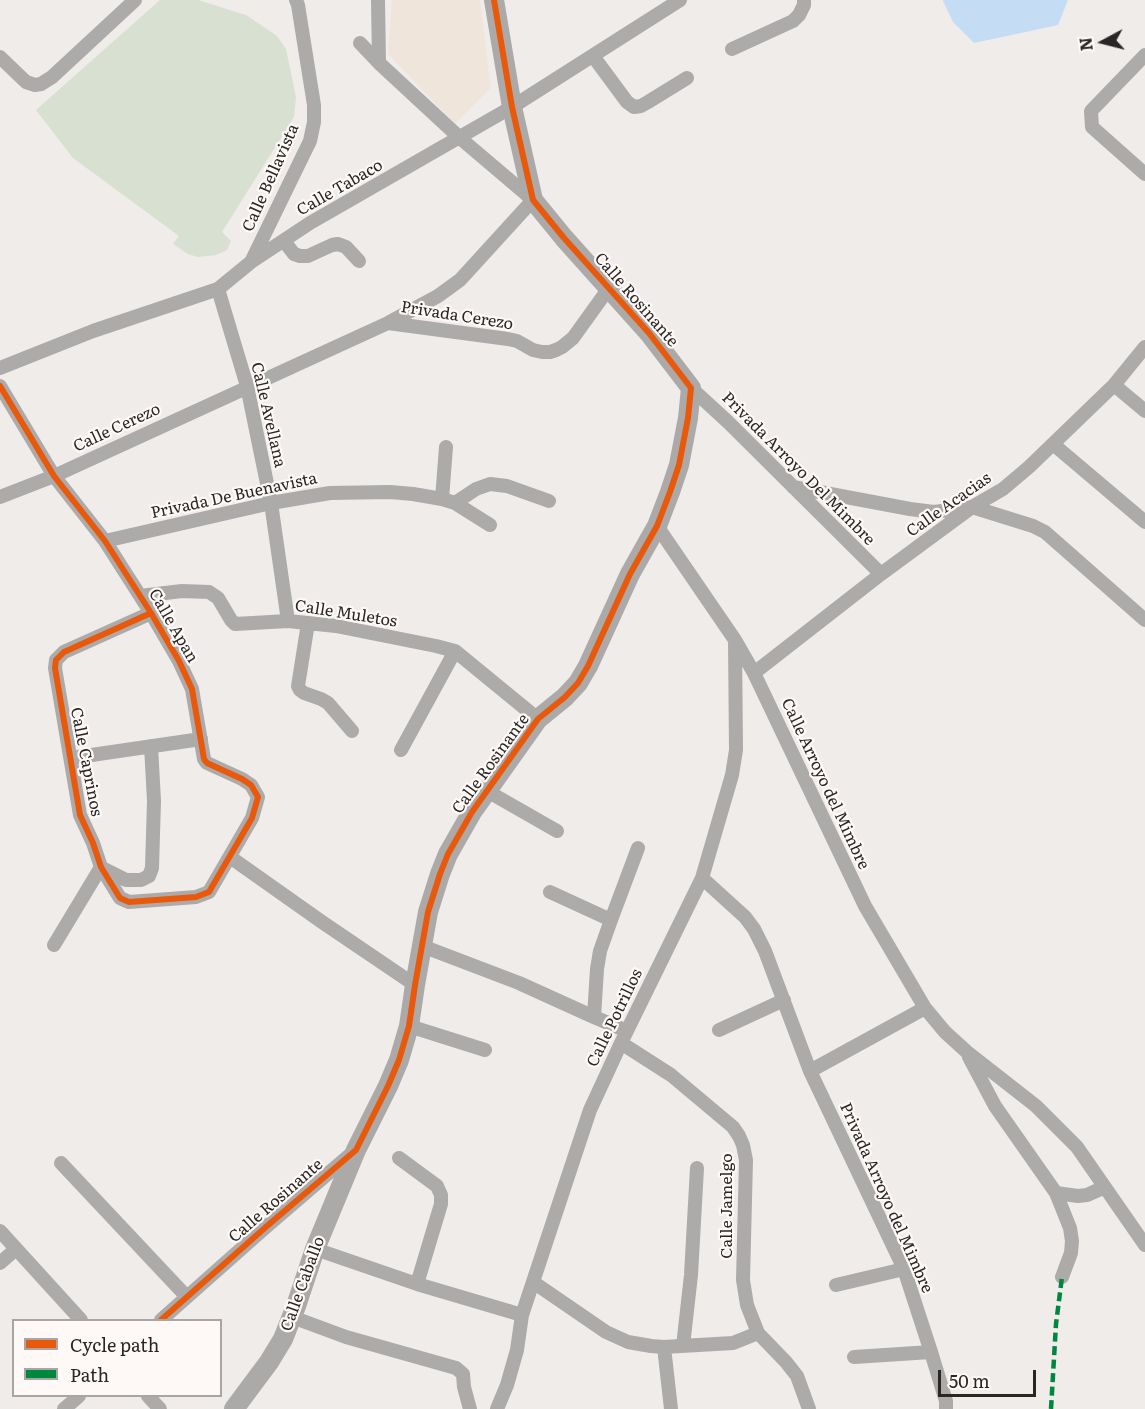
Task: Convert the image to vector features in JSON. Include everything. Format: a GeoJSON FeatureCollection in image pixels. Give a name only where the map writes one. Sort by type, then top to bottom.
{"type":"FeatureCollection","features":[{"type":"Feature","properties":{"kind":"street","name":"Calle Bellavista"},"geometry":{"type":"LineString","coordinates":[[251,262],[310,141],[314,122],[314,105],[296,0]]}},
{"type":"Feature","properties":{"kind":"street"},"geometry":{"type":"LineString","coordinates":[[378,0],[379,63]]}},
{"type":"Feature","properties":{"kind":"street"},"geometry":{"type":"LineString","coordinates":[[494,0],[513,107]]}},
{"type":"Feature","properties":{"kind":"street","name":"Calle Tabaco"},"geometry":{"type":"LineString","coordinates":[[0,368],[93,331],[218,289],[251,262],[310,223],[513,107],[680,0]]}},
{"type":"Feature","properties":{"kind":"street"},"geometry":{"type":"LineString","coordinates":[[732,50],[793,21],[799,15],[804,0]]}},
{"type":"Feature","properties":{"kind":"street"},"geometry":{"type":"LineString","coordinates":[[0,57],[26,82],[35,85],[46,82],[126,3]]}},
{"type":"Feature","properties":{"kind":"street"},"geometry":{"type":"LineString","coordinates":[[360,43],[460,138],[533,200],[460,280],[438,296],[388,323]]}},
{"type":"Feature","properties":{"kind":"street"},"geometry":{"type":"LineString","coordinates":[[1145,55],[1091,111],[1092,127],[1145,174]]}},
{"type":"Feature","properties":{"kind":"street"},"geometry":{"type":"LineString","coordinates":[[593,56],[627,102],[634,107],[641,106],[687,78]]}},
{"type":"Feature","properties":{"kind":"street","name":"Calle Rosinante"},"geometry":{"type":"LineString","coordinates":[[162,1319],[356,1150],[388,1086],[410,1026],[428,912],[448,854],[460,831],[538,719],[578,683],[599,644],[630,574],[657,526],[678,465],[692,388],[648,333],[533,200],[513,107]]}},
{"type":"Feature","properties":{"kind":"street"},"geometry":{"type":"LineString","coordinates":[[284,241],[294,254],[300,256],[308,256],[339,244],[346,247],[359,261]]}},
{"type":"Feature","properties":{"kind":"street","name":"Privada Cerezo"},"geometry":{"type":"LineString","coordinates":[[247,386],[388,323],[508,339],[533,350],[550,352],[562,347],[573,338],[609,288]]}},
{"type":"Feature","properties":{"kind":"street","name":"Calle Avellana"},"geometry":{"type":"LineString","coordinates":[[218,289],[247,386],[271,503],[288,621]]}},
{"type":"Feature","properties":{"kind":"street","name":"Calle Acacias"},"geometry":{"type":"LineString","coordinates":[[754,673],[880,574],[972,507],[1003,489],[1114,385],[1145,347]]}},
{"type":"Feature","properties":{"kind":"street"},"geometry":{"type":"LineString","coordinates":[[1114,385],[1145,411]]}},
{"type":"Feature","properties":{"kind":"street","name":"Calle Apan"},"geometry":{"type":"LineString","coordinates":[[0,386],[54,476],[105,541],[179,661],[192,689],[204,759],[207,763],[251,785],[258,797],[252,818],[214,887],[209,892],[196,897],[126,901],[120,898],[101,867]]}},
{"type":"Feature","properties":{"kind":"street","name":"Calle Cerezo"},"geometry":{"type":"LineString","coordinates":[[0,497],[54,476],[247,386]]}},
{"type":"Feature","properties":{"kind":"street","name":"Privada Arroyo Del Mimbre"},"geometry":{"type":"LineString","coordinates":[[692,388],[880,574]]}},
{"type":"Feature","properties":{"kind":"street"},"geometry":{"type":"LineString","coordinates":[[1053,444],[1145,522]]}},
{"type":"Feature","properties":{"kind":"street"},"geometry":{"type":"LineString","coordinates":[[446,447],[448,501],[490,484],[507,486],[549,501]]}},
{"type":"Feature","properties":{"kind":"street"},"geometry":{"type":"LineString","coordinates":[[792,487],[934,512],[972,507],[1033,526],[1045,532],[1145,620]]}},
{"type":"Feature","properties":{"kind":"street","name":"Privada De Buenavista"},"geometry":{"type":"LineString","coordinates":[[105,541],[271,503],[330,493],[413,494],[448,501],[490,525]]}},
{"type":"Feature","properties":{"kind":"street","name":"Calle Arroyo del Mimbre"},"geometry":{"type":"LineString","coordinates":[[657,526],[735,640],[754,673],[865,906],[925,1008],[945,1032],[1036,1106],[1077,1148],[1145,1245]]}},
{"type":"Feature","properties":{"kind":"street","name":"Calle Muletos"},"geometry":{"type":"LineString","coordinates":[[140,596],[182,591],[209,592],[218,598],[231,620],[236,624],[288,621],[336,626],[455,651],[538,719]]}},
{"type":"Feature","properties":{"kind":"street","name":"Calle Caprinos"},"geometry":{"type":"LineString","coordinates":[[101,867],[80,815],[56,672],[56,660],[64,652],[151,613]]}},
{"type":"Feature","properties":{"kind":"street"},"geometry":{"type":"LineString","coordinates":[[308,623],[298,687],[301,692],[328,703],[352,731]]}},
{"type":"Feature","properties":{"kind":"street","name":"Calle Potrillos"},"geometry":{"type":"LineString","coordinates":[[497,1409],[517,1350],[522,1315],[590,1110],[702,878],[728,792],[735,758],[735,640]]}},
{"type":"Feature","properties":{"kind":"street"},"geometry":{"type":"LineString","coordinates":[[401,750],[455,651]]}},
{"type":"Feature","properties":{"kind":"street","name":"Calle Caprinos"},"geometry":{"type":"LineString","coordinates":[[72,758],[201,739]]}},
{"type":"Feature","properties":{"kind":"street"},"geometry":{"type":"LineString","coordinates":[[54,945],[101,867],[126,880],[141,880],[148,876],[152,868],[154,801],[151,746]]}},
{"type":"Feature","properties":{"kind":"street"},"geometry":{"type":"LineString","coordinates":[[487,791],[557,831]]}},
{"type":"Feature","properties":{"kind":"street"},"geometry":{"type":"LineString","coordinates":[[594,1017],[600,951],[638,848]]}},
{"type":"Feature","properties":{"kind":"street"},"geometry":{"type":"LineString","coordinates":[[230,857],[415,985]]}},
{"type":"Feature","properties":{"kind":"street","name":"Privada Arroyo del Mimbre"},"geometry":{"type":"LineString","coordinates":[[702,878],[746,916],[765,951],[810,1071],[904,1269],[946,1401],[946,1409]]}},
{"type":"Feature","properties":{"kind":"street"},"geometry":{"type":"LineString","coordinates":[[550,892],[611,920]]}},
{"type":"Feature","properties":{"kind":"street","name":"Calle Jamelgo"},"geometry":{"type":"LineString","coordinates":[[422,946],[519,982],[594,1017],[624,1037],[733,1127],[743,1145],[746,1160],[743,1280],[747,1305],[758,1333],[797,1376],[809,1409]]}},
{"type":"Feature","properties":{"kind":"street"},"geometry":{"type":"LineString","coordinates":[[719,1030],[784,1000]]}},
{"type":"Feature","properties":{"kind":"street"},"geometry":{"type":"LineString","coordinates":[[810,1071],[925,1008]]}},
{"type":"Feature","properties":{"kind":"street"},"geometry":{"type":"LineString","coordinates":[[410,1026],[485,1050]]}},
{"type":"Feature","properties":{"kind":"street"},"geometry":{"type":"LineString","coordinates":[[967,1052],[995,1106],[1056,1193],[1070,1228],[1072,1241],[1071,1253],[1062,1277]]}},
{"type":"Feature","properties":{"kind":"street","name":"Calle Caballo"},"geometry":{"type":"LineString","coordinates":[[234,1409],[283,1339],[315,1250],[356,1150]]}},
{"type":"Feature","properties":{"kind":"street"},"geometry":{"type":"LineString","coordinates":[[399,1158],[437,1186],[441,1195],[441,1204],[417,1284]]}},
{"type":"Feature","properties":{"kind":"street"},"geometry":{"type":"LineString","coordinates":[[61,1163],[187,1298]]}},
{"type":"Feature","properties":{"kind":"street"},"geometry":{"type":"LineString","coordinates":[[683,1346],[691,1275],[697,1168]]}},
{"type":"Feature","properties":{"kind":"street"},"geometry":{"type":"LineString","coordinates":[[1056,1193],[1087,1195],[1105,1187]]}},
{"type":"Feature","properties":{"kind":"street"},"geometry":{"type":"LineString","coordinates":[[0,1231],[80,1319]]}},
{"type":"Feature","properties":{"kind":"street"},"geometry":{"type":"LineString","coordinates":[[0,1263],[16,1249]]}},
{"type":"Feature","properties":{"kind":"street"},"geometry":{"type":"LineString","coordinates":[[315,1250],[417,1284],[522,1315]]}},
{"type":"Feature","properties":{"kind":"street"},"geometry":{"type":"LineString","coordinates":[[836,1285],[904,1269]]}},
{"type":"Feature","properties":{"kind":"street"},"geometry":{"type":"LineString","coordinates":[[533,1282],[606,1332],[628,1342],[664,1347],[733,1343],[758,1333]]}},
{"type":"Feature","properties":{"kind":"street"},"geometry":{"type":"LineString","coordinates":[[292,1317],[346,1337],[456,1368],[463,1374],[470,1409]]}},
{"type":"Feature","properties":{"kind":"street"},"geometry":{"type":"LineString","coordinates":[[664,1347],[671,1409]]}},
{"type":"Feature","properties":{"kind":"street"},"geometry":{"type":"LineString","coordinates":[[854,1357],[931,1352]]}},
{"type":"Feature","properties":{"kind":"street"},"geometry":{"type":"LineString","coordinates":[[64,1409],[77,1397]]}},
{"type":"Feature","properties":{"kind":"street"},"geometry":{"type":"LineString","coordinates":[[150,1397],[160,1409]]}},
{"type":"Feature","properties":{"kind":"shaded area"},"geometry":{"type":"Polygon","coordinates":[[[392,0],[480,0],[491,88],[455,124],[388,54],[392,0]]]}},
{"type":"Feature","properties":{"kind":"green space"},"geometry":{"type":"Polygon","coordinates":[[[160,0],[198,0],[246,15],[277,36],[286,49],[296,97],[294,117],[222,232],[231,241],[227,250],[216,255],[198,257],[188,254],[173,244],[179,236],[73,158],[36,110],[160,0]]]}},
{"type":"Feature","properties":{"kind":"water"},"geometry":{"type":"Polygon","coordinates":[[[943,0],[1068,0],[1058,25],[974,43],[953,22],[943,0]]]}},
{"type":"Feature","properties":{"kind":"marked path"},"geometry":{"type":"LineString","coordinates":[[1051,1409],[1056,1324],[1062,1277]]}},
{"type":"Feature","properties":{"kind":"cycle path"},"geometry":{"type":"LineString","coordinates":[[162,1319],[356,1150],[399,1060],[409,1026],[428,912],[448,854],[472,812],[538,719],[578,683],[630,574],[657,526],[679,465],[691,388],[649,333],[533,200],[512,107],[494,0]]}},
{"type":"Feature","properties":{"kind":"cycle path"},"geometry":{"type":"LineString","coordinates":[[0,386],[54,476],[105,541],[151,613],[179,661],[192,689],[204,759],[207,763],[251,785],[258,797],[252,818],[209,892],[196,897],[129,902],[120,898],[101,867],[80,815],[55,668],[56,660],[64,652],[151,613]]}}]}
